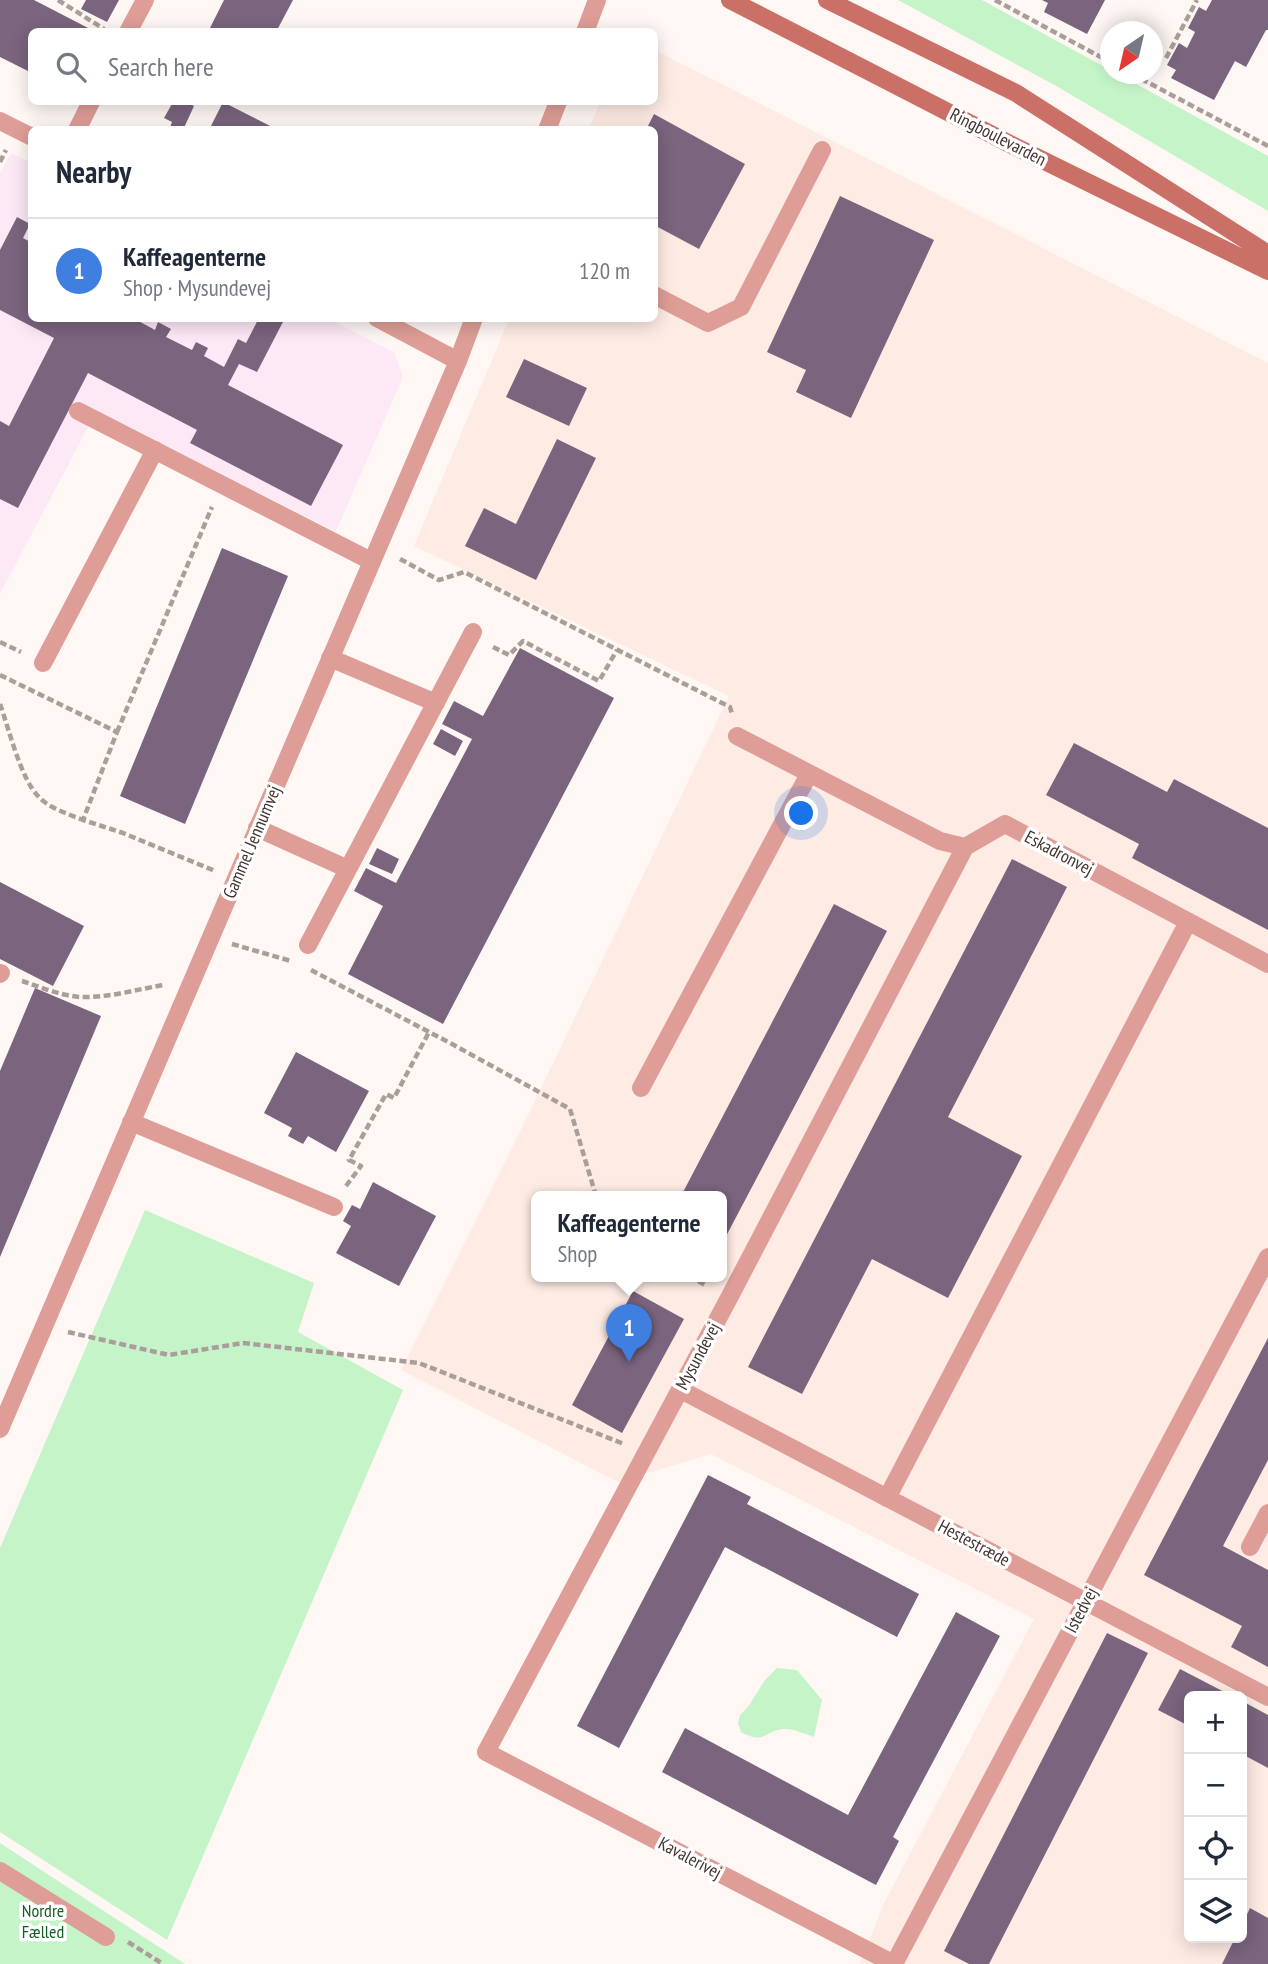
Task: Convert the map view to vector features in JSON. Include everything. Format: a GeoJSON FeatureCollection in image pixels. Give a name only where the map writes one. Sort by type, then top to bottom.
{"type":"FeatureCollection","features":[{"type":"Feature","properties":{"kind":"main road","name":"Ringboulevarden"},"geometry":{"type":"LineString","coordinates":[[730,0],[996,137],[1268,271]]}},
{"type":"Feature","properties":{"kind":"main road"},"geometry":{"type":"LineString","coordinates":[[827,0],[1016,93],[1268,254]]}},
{"type":"Feature","properties":{"kind":"street"},"geometry":{"type":"LineString","coordinates":[[130,28],[145,0]]}},
{"type":"Feature","properties":{"kind":"street"},"geometry":{"type":"LineString","coordinates":[[586,28],[597,0]]}},
{"type":"Feature","properties":{"kind":"street"},"geometry":{"type":"LineString","coordinates":[[79,126],[90,105]]}},
{"type":"Feature","properties":{"kind":"street"},"geometry":{"type":"LineString","coordinates":[[549,126],[557,105]]}},
{"type":"Feature","properties":{"kind":"street"},"geometry":{"type":"LineString","coordinates":[[0,121],[28,136]]}},
{"type":"Feature","properties":{"kind":"street"},"geometry":{"type":"LineString","coordinates":[[658,297],[708,323],[741,307],[822,150]]}},
{"type":"Feature","properties":{"kind":"street"},"geometry":{"type":"LineString","coordinates":[[385,322],[458,361]]}},
{"type":"Feature","properties":{"kind":"street","name":"Gammel Jennumvej"},"geometry":{"type":"LineString","coordinates":[[0,1429],[4,1409],[44,1327],[473,322]]}},
{"type":"Feature","properties":{"kind":"street"},"geometry":{"type":"LineString","coordinates":[[78,411],[222,484],[375,554]]}},
{"type":"Feature","properties":{"kind":"street"},"geometry":{"type":"LineString","coordinates":[[43,663],[155,450]]}},
{"type":"Feature","properties":{"kind":"street"},"geometry":{"type":"LineString","coordinates":[[308,945],[472,634]]}},
{"type":"Feature","properties":{"kind":"street"},"geometry":{"type":"LineString","coordinates":[[331,657],[436,703]]}},
{"type":"Feature","properties":{"kind":"street"},"geometry":{"type":"LineString","coordinates":[[737,736],[940,841],[965,847]]}},
{"type":"Feature","properties":{"kind":"street"},"geometry":{"type":"LineString","coordinates":[[641,1088],[809,774]]}},
{"type":"Feature","properties":{"kind":"street","name":"Eskadronvej"},"geometry":{"type":"LineString","coordinates":[[965,847],[1005,824],[1268,964]]}},
{"type":"Feature","properties":{"kind":"street"},"geometry":{"type":"LineString","coordinates":[[257,828],[348,869]]}},
{"type":"Feature","properties":{"kind":"street","name":"Mysundevej"},"geometry":{"type":"LineString","coordinates":[[486,1752],[681,1390],[965,847]]}},
{"type":"Feature","properties":{"kind":"street"},"geometry":{"type":"LineString","coordinates":[[887,1497],[1188,922]]}},
{"type":"Feature","properties":{"kind":"street"},"geometry":{"type":"LineString","coordinates":[[131,1122],[334,1207]]}},
{"type":"Feature","properties":{"kind":"street","name":"Istedvej"},"geometry":{"type":"LineString","coordinates":[[894,1964],[1268,1257]]}},
{"type":"Feature","properties":{"kind":"street","name":"Hestestræde"},"geometry":{"type":"LineString","coordinates":[[681,1390],[1268,1697]]}},
{"type":"Feature","properties":{"kind":"street"},"geometry":{"type":"LineString","coordinates":[[1250,1547],[1268,1513]]}},
{"type":"Feature","properties":{"kind":"street","name":"Kavalerivej"},"geometry":{"type":"LineString","coordinates":[[486,1752],[894,1964]]}},
{"type":"Feature","properties":{"kind":"street"},"geometry":{"type":"LineString","coordinates":[[0,1871],[106,1937]]}},
{"type":"Feature","properties":{"kind":"path"},"geometry":{"type":"LineString","coordinates":[[58,0],[102,28]]}},
{"type":"Feature","properties":{"kind":"path"},"geometry":{"type":"LineString","coordinates":[[995,0],[1100,56]]}},
{"type":"Feature","properties":{"kind":"path"},"geometry":{"type":"LineString","coordinates":[[1167,58],[1197,0]]}},
{"type":"Feature","properties":{"kind":"path"},"geometry":{"type":"LineString","coordinates":[[1151,84],[1268,146]]}},
{"type":"Feature","properties":{"kind":"path"},"geometry":{"type":"LineString","coordinates":[[83,820],[117,732],[222,484]]}},
{"type":"Feature","properties":{"kind":"path"},"geometry":{"type":"LineString","coordinates":[[375,554],[439,580],[464,572],[730,707],[737,736]]}},
{"type":"Feature","properties":{"kind":"path"},"geometry":{"type":"LineString","coordinates":[[472,634],[509,655],[523,641],[600,681],[617,650]]}},
{"type":"Feature","properties":{"kind":"path"},"geometry":{"type":"LineString","coordinates":[[0,675],[117,732]]}},
{"type":"Feature","properties":{"kind":"path"},"geometry":{"type":"LineString","coordinates":[[0,705],[28,784],[39,798],[83,820],[123,833],[236,879]]}},
{"type":"Feature","properties":{"kind":"path"},"geometry":{"type":"LineString","coordinates":[[211,938],[303,965],[570,1109],[595,1191]]}},
{"type":"Feature","properties":{"kind":"path"},"geometry":{"type":"LineString","coordinates":[[0,973],[82,997],[192,980]]}},
{"type":"Feature","properties":{"kind":"path"},"geometry":{"type":"LineString","coordinates":[[334,1207],[361,1166],[349,1160],[386,1094],[394,1098],[429,1032]]}},
{"type":"Feature","properties":{"kind":"path"},"geometry":{"type":"LineString","coordinates":[[44,1327],[169,1355],[243,1343],[419,1363],[647,1452]]}},
{"type":"Feature","properties":{"kind":"path"},"geometry":{"type":"LineString","coordinates":[[106,1937],[129,1942],[163,1964]]}},
{"type":"Feature","properties":{"kind":"shaded area"},"geometry":{"type":"Polygon","coordinates":[[[658,52],[1268,363],[1268,1964],[860,1964],[883,1905],[1034,1619],[711,1454],[618,1482],[401,1370],[532,1107],[729,696],[414,546],[508,322],[658,322],[658,126],[590,126],[599,105],[658,105],[658,52]]]}},
{"type":"Feature","properties":{"kind":"shaded area"},"geometry":{"type":"Polygon","coordinates":[[[11,153],[28,162],[28,322],[335,322],[394,352],[403,377],[336,531],[96,412],[0,594],[0,174],[11,153]]]}},
{"type":"Feature","properties":{"kind":"green space"},"geometry":{"type":"Polygon","coordinates":[[[898,0],[982,0],[1100,65],[1100,84],[1136,84],[1268,156],[1268,211],[1058,87],[898,0]]]}},
{"type":"Feature","properties":{"kind":"green space"},"geometry":{"type":"Polygon","coordinates":[[[145,1210],[314,1283],[298,1332],[403,1390],[167,1940],[0,1832],[0,1548],[145,1210]]]}},
{"type":"Feature","properties":{"kind":"green space"},"geometry":{"type":"Polygon","coordinates":[[[777,1668],[797,1670],[822,1700],[814,1737],[789,1729],[761,1737],[741,1732],[738,1723],[740,1715],[777,1668]]]}},
{"type":"Feature","properties":{"kind":"green space","name":"Nordre Fælled"},"geometry":{"type":"Polygon","coordinates":[[[0,1843],[185,1964],[0,1964],[0,1843]]]}},
{"type":"Feature","properties":{"kind":"building"},"geometry":{"type":"Polygon","coordinates":[[[0,0],[34,0],[88,28],[28,28],[28,71],[0,57],[0,0]]]}},
{"type":"Feature","properties":{"kind":"building"},"geometry":{"type":"Polygon","coordinates":[[[86,0],[119,0],[107,22],[81,9],[86,0]]]}},
{"type":"Feature","properties":{"kind":"building"},"geometry":{"type":"Polygon","coordinates":[[[224,0],[293,0],[278,28],[210,28],[224,0]]]}},
{"type":"Feature","properties":{"kind":"building"},"geometry":{"type":"Polygon","coordinates":[[[1042,0],[1105,0],[1087,34],[1044,12],[1048,3],[1042,0]]]}},
{"type":"Feature","properties":{"kind":"building"},"geometry":{"type":"Polygon","coordinates":[[[1212,0],[1268,0],[1268,30],[1246,67],[1235,61],[1214,100],[1171,78],[1176,70],[1167,65],[1179,43],[1187,48],[1195,32],[1188,28],[1199,7],[1206,11],[1212,0]]]}},
{"type":"Feature","properties":{"kind":"building"},"geometry":{"type":"Polygon","coordinates":[[[171,105],[194,106],[185,126],[170,126],[172,122],[164,118],[171,105]]]}},
{"type":"Feature","properties":{"kind":"building"},"geometry":{"type":"Polygon","coordinates":[[[222,105],[229,105],[270,126],[211,126],[222,105]]]}},
{"type":"Feature","properties":{"kind":"building"},"geometry":{"type":"Polygon","coordinates":[[[654,114],[745,164],[699,249],[658,227],[658,126],[648,126],[654,114]]]}},
{"type":"Feature","properties":{"kind":"building"},"geometry":{"type":"Polygon","coordinates":[[[840,196],[934,240],[851,418],[796,392],[806,370],[767,352],[840,196]]]}},
{"type":"Feature","properties":{"kind":"building"},"geometry":{"type":"Polygon","coordinates":[[[17,217],[28,223],[23,238],[28,241],[28,322],[140,322],[155,330],[158,322],[171,329],[166,337],[192,350],[196,342],[208,348],[204,356],[224,367],[238,339],[246,343],[257,322],[283,322],[257,372],[239,364],[228,385],[343,445],[311,506],[190,443],[197,430],[88,373],[18,508],[0,499],[0,421],[9,426],[54,338],[0,310],[0,250],[17,217]]]}},
{"type":"Feature","properties":{"kind":"building"},"geometry":{"type":"Polygon","coordinates":[[[524,359],[587,388],[569,426],[506,397],[524,359]]]}},
{"type":"Feature","properties":{"kind":"building"},"geometry":{"type":"Polygon","coordinates":[[[557,439],[596,458],[536,580],[465,546],[484,508],[516,524],[557,439]]]}},
{"type":"Feature","properties":{"kind":"building"},"geometry":{"type":"Polygon","coordinates":[[[222,548],[288,576],[185,824],[120,796],[222,548]]]}},
{"type":"Feature","properties":{"kind":"building"},"geometry":{"type":"Polygon","coordinates":[[[520,648],[614,698],[443,1024],[348,974],[383,906],[354,891],[366,868],[396,883],[472,739],[442,724],[454,701],[483,716],[520,648]]]}},
{"type":"Feature","properties":{"kind":"building"},"geometry":{"type":"Polygon","coordinates":[[[441,729],[463,741],[455,756],[433,744],[441,729]]]}},
{"type":"Feature","properties":{"kind":"building"},"geometry":{"type":"Polygon","coordinates":[[[1074,743],[1167,792],[1174,779],[1268,828],[1268,930],[1132,858],[1139,844],[1046,795],[1074,743]]]}},
{"type":"Feature","properties":{"kind":"building"},"geometry":{"type":"Polygon","coordinates":[[[377,848],[399,859],[392,874],[369,864],[377,848]]]}},
{"type":"Feature","properties":{"kind":"building"},"geometry":{"type":"Polygon","coordinates":[[[1012,859],[1067,887],[948,1117],[1022,1156],[948,1298],[872,1259],[802,1394],[748,1367],[1012,859]]]}},
{"type":"Feature","properties":{"kind":"building"},"geometry":{"type":"Polygon","coordinates":[[[0,882],[84,926],[53,986],[0,959],[0,882]]]}},
{"type":"Feature","properties":{"kind":"building"},"geometry":{"type":"Polygon","coordinates":[[[834,904],[887,931],[727,1234],[727,1191],[684,1191],[834,904]]]}},
{"type":"Feature","properties":{"kind":"building"},"geometry":{"type":"Polygon","coordinates":[[[35,988],[101,1016],[0,1257],[0,1071],[35,988]]]}},
{"type":"Feature","properties":{"kind":"building"},"geometry":{"type":"Polygon","coordinates":[[[296,1052],[369,1091],[336,1152],[308,1136],[303,1144],[288,1136],[292,1128],[264,1113],[296,1052]]]}},
{"type":"Feature","properties":{"kind":"building"},"geometry":{"type":"Polygon","coordinates":[[[373,1182],[436,1216],[399,1286],[336,1253],[351,1226],[343,1221],[352,1205],[360,1209],[373,1182]]]}},
{"type":"Feature","properties":{"kind":"building"},"geometry":{"type":"Polygon","coordinates":[[[633,1291],[684,1319],[622,1433],[572,1405],[633,1291]]]}},
{"type":"Feature","properties":{"kind":"building"},"geometry":{"type":"Polygon","coordinates":[[[1268,1338],[1268,1460],[1223,1546],[1268,1570],[1268,1667],[1231,1647],[1242,1626],[1144,1575],[1268,1338]]]}},
{"type":"Feature","properties":{"kind":"building"},"geometry":{"type":"Polygon","coordinates":[[[708,1475],[751,1497],[747,1504],[919,1594],[897,1637],[725,1547],[619,1748],[577,1726],[708,1475]]]}},
{"type":"Feature","properties":{"kind":"building"},"geometry":{"type":"Polygon","coordinates":[[[956,1612],[1000,1636],[893,1837],[899,1841],[876,1885],[662,1772],[685,1728],[848,1815],[956,1612]]]}},
{"type":"Feature","properties":{"kind":"building"},"geometry":{"type":"Polygon","coordinates":[[[1107,1633],[1148,1653],[989,1964],[969,1964],[944,1951],[1107,1633]]]}},
{"type":"Feature","properties":{"kind":"building"},"geometry":{"type":"Polygon","coordinates":[[[1180,1669],[1222,1691],[1184,1691],[1184,1723],[1158,1710],[1180,1669]]]}},
{"type":"Feature","properties":{"kind":"building"},"geometry":{"type":"Polygon","coordinates":[[[1247,1704],[1268,1715],[1268,1768],[1247,1757],[1247,1704]]]}},
{"type":"Feature","properties":{"kind":"building"},"geometry":{"type":"Polygon","coordinates":[[[1250,1908],[1268,1918],[1268,1964],[1222,1964],[1232,1943],[1247,1943],[1247,1914],[1250,1908]]]}},
{"type":"Feature","properties":{"kind":"place","name":"Kaffeagenterne"},"geometry":{"type":"Point","coordinates":[629,1362]}}]}
